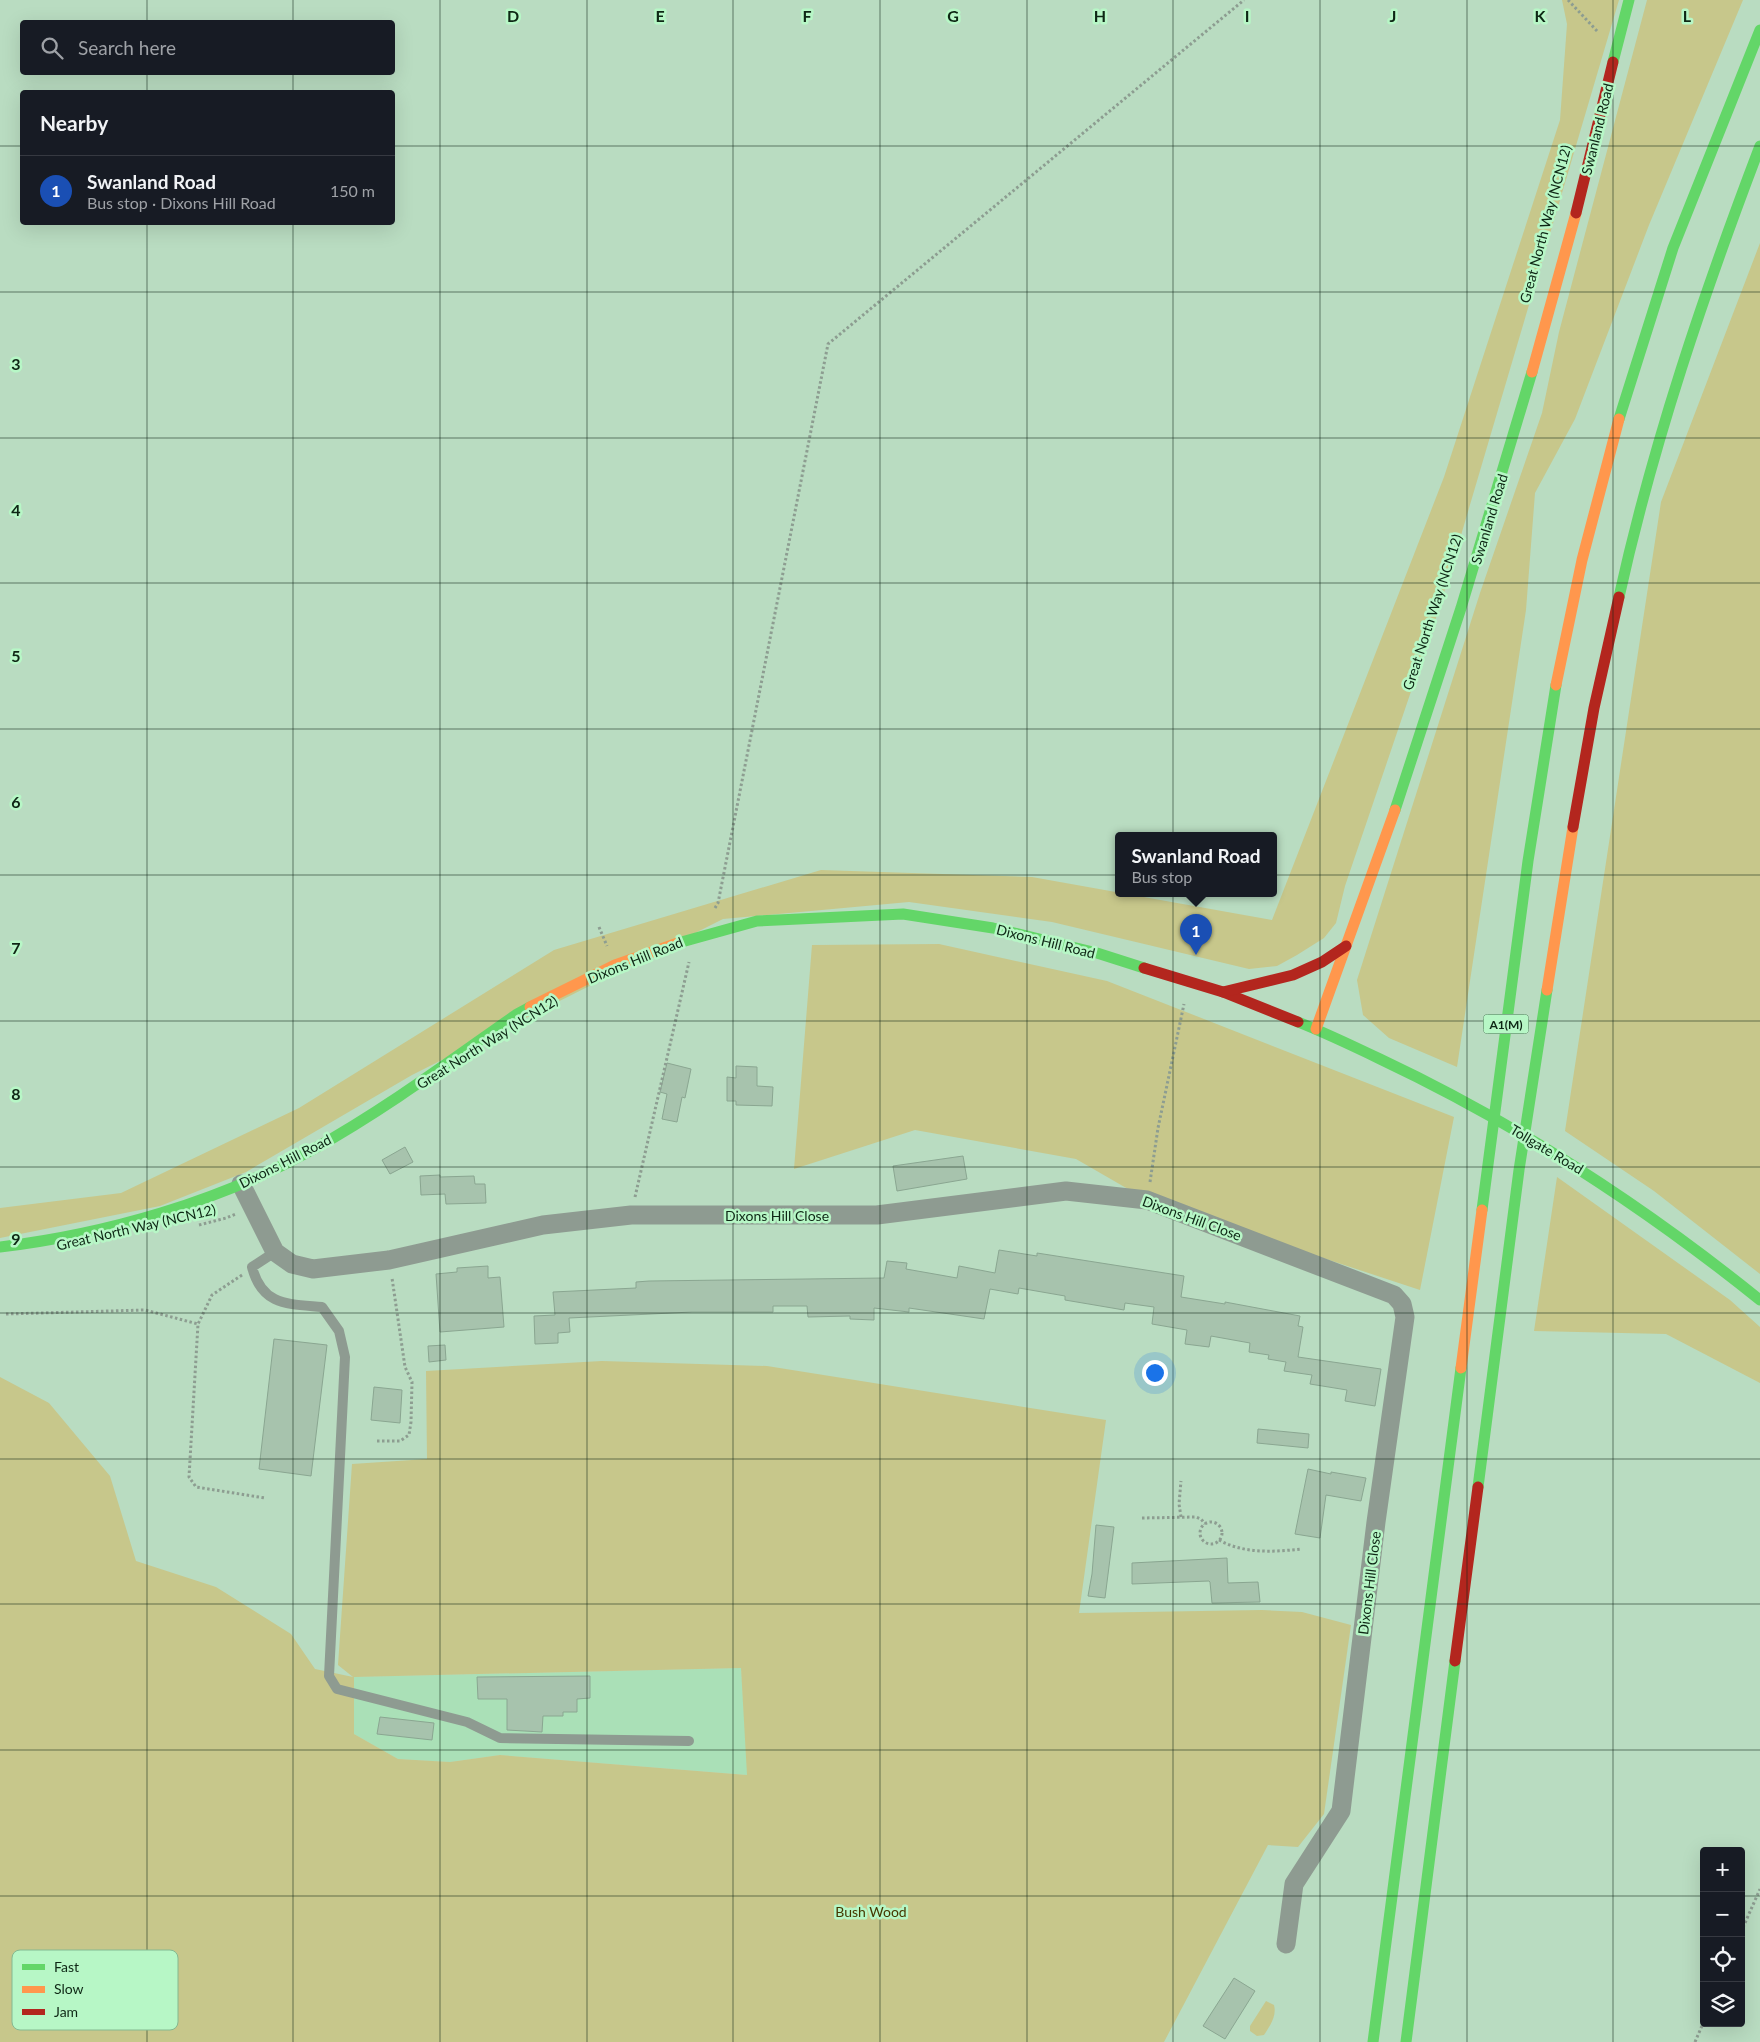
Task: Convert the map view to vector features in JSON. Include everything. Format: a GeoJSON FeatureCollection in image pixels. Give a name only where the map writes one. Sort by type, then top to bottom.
{"type":"FeatureCollection","features":[{"type":"Feature","properties":{"kind":"main road","name":"Swanland Road"},"geometry":{"type":"LineString","coordinates":[[1316,1028],[1389,827],[1461,608],[1509,452],[1575,217],[1629,0]]}},
{"type":"Feature","properties":{"kind":"main road","name":"A1(M)"},"geometry":{"type":"LineString","coordinates":[[1373,2042],[1524,890],[1551,708],[1582,560],[1622,407],[1672,248],[1759,31]]}},
{"type":"Feature","properties":{"kind":"main road","name":"A1(M)"},"geometry":{"type":"LineString","coordinates":[[1406,2042],[1519,1170],[1565,871],[1594,708],[1622,582],[1669,405],[1717,258],[1760,146]]}},
{"type":"Feature","properties":{"kind":"main road","name":"Dixons Hill Road"},"geometry":{"type":"LineString","coordinates":[[0,1247],[17,1246],[91,1231],[166,1212],[241,1184],[312,1150],[398,1098],[517,1014],[607,968],[697,936],[758,921],[903,914],[994,928],[1097,953],[1222,992],[1316,1028]]}},
{"type":"Feature","properties":{"kind":"main road"},"geometry":{"type":"LineString","coordinates":[[1222,992],[1293,975],[1322,962],[1346,946]]}},
{"type":"Feature","properties":{"kind":"main road","name":"Tollgate Road"},"geometry":{"type":"LineString","coordinates":[[1316,1028],[1486,1112],[1590,1174],[1708,1258],[1760,1300]]}},
{"type":"Feature","properties":{"kind":"street"},"geometry":{"type":"LineString","coordinates":[[241,1184],[275,1252]]}},
{"type":"Feature","properties":{"kind":"street","name":"Dixons Hill Close"},"geometry":{"type":"LineString","coordinates":[[275,1252],[292,1264],[314,1269],[389,1260],[543,1225],[631,1215],[876,1215],[1066,1192],[1147,1200],[1394,1295],[1402,1304],[1405,1318],[1375,1532],[1341,1811],[1294,1884],[1286,1944]]}},
{"type":"Feature","properties":{"kind":"lane"},"geometry":{"type":"LineString","coordinates":[[275,1252],[252,1268],[256,1282],[266,1295],[291,1304],[322,1307],[339,1331],[345,1357],[329,1676],[337,1689],[467,1722],[500,1738],[689,1741]]}},
{"type":"Feature","properties":{"kind":"path"},"geometry":{"type":"LineString","coordinates":[[713,911],[718,903],[828,344],[1244,0]]}},
{"type":"Feature","properties":{"kind":"path"},"geometry":{"type":"LineString","coordinates":[[1568,0],[1603,38],[1618,44]]}},
{"type":"Feature","properties":{"kind":"path"},"geometry":{"type":"LineString","coordinates":[[631,1215],[689,961],[697,936]]}},
{"type":"Feature","properties":{"kind":"path"},"geometry":{"type":"LineString","coordinates":[[1147,1200],[1158,1128],[1184,1004]]}},
{"type":"Feature","properties":{"kind":"path","name":"Great North Way (NCN12)"},"geometry":{"type":"LineString","coordinates":[[198,1225],[226,1218],[253,1206]]}},
{"type":"Feature","properties":{"kind":"path"},"geometry":{"type":"LineString","coordinates":[[376,1441],[400,1440],[409,1435],[411,1422],[412,1382],[405,1367],[389,1260]]}},
{"type":"Feature","properties":{"kind":"path"},"geometry":{"type":"LineString","coordinates":[[252,1268],[212,1295],[198,1324],[189,1477],[196,1487],[265,1498]]}},
{"type":"Feature","properties":{"kind":"path"},"geometry":{"type":"LineString","coordinates":[[6,1314],[145,1310],[198,1324]]}},
{"type":"Feature","properties":{"kind":"path"},"geometry":{"type":"LineString","coordinates":[[1181,1481],[1179,1504],[1181,1517]]}},
{"type":"Feature","properties":{"kind":"path"},"geometry":{"type":"LineString","coordinates":[[1142,1518],[1196,1517],[1202,1519],[1205,1524]]}},
{"type":"Feature","properties":{"kind":"path"},"geometry":{"type":"LineString","coordinates":[[1219,1540],[1222,1534],[1220,1527],[1215,1523],[1205,1524],[1201,1529],[1203,1540],[1209,1543],[1219,1540],[1232,1547],[1273,1552],[1301,1550]]}},
{"type":"Feature","properties":{"kind":"path"},"geometry":{"type":"LineString","coordinates":[[1745,1923],[1760,1888]]}},
{"type":"Feature","properties":{"kind":"path"},"geometry":{"type":"LineString","coordinates":[[1695,2042],[1702,2027]]}},
{"type":"Feature","properties":{"kind":"shaded area"},"geometry":{"type":"Polygon","coordinates":[[[741,1668],[748,1775],[500,1755],[450,1762],[398,1759],[354,1734],[354,1677],[741,1668]]]}},
{"type":"Feature","properties":{"kind":"green space"},"geometry":{"type":"Polygon","coordinates":[[[1562,0],[1619,0],[1441,603],[1345,886],[1336,923],[1324,938],[1277,966],[1249,969],[1052,922],[909,902],[723,919],[412,1075],[246,1172],[160,1206],[0,1238],[0,1208],[121,1193],[299,1108],[554,950],[821,870],[1032,877],[1115,892],[1115,897],[1144,897],[1272,920],[1444,477],[1560,120],[1567,24],[1562,0]]]}},
{"type":"Feature","properties":{"kind":"green space"},"geometry":{"type":"Polygon","coordinates":[[[1647,0],[1743,0],[1649,225],[1575,419],[1535,493],[1526,610],[1457,1067],[1389,1038],[1363,1015],[1357,980],[1480,593],[1542,413],[1559,332],[1647,0]]]}},
{"type":"Feature","properties":{"kind":"green space"},"geometry":{"type":"Polygon","coordinates":[[[1760,243],[1760,1274],[1654,1191],[1565,1131],[1661,502],[1760,243]]]}},
{"type":"Feature","properties":{"kind":"green space"},"geometry":{"type":"Polygon","coordinates":[[[939,944],[1107,981],[1454,1117],[1420,1290],[1147,1200],[1076,1159],[915,1130],[794,1169],[812,945],[939,944]]]}},
{"type":"Feature","properties":{"kind":"green space"},"geometry":{"type":"Polygon","coordinates":[[[1557,1177],[1730,1300],[1760,1327],[1760,1383],[1666,1334],[1534,1331],[1557,1177]]]}},
{"type":"Feature","properties":{"kind":"green space","name":"Bush Wood"},"geometry":{"type":"Polygon","coordinates":[[[602,1361],[767,1366],[1106,1420],[1079,1613],[1262,1610],[1302,1612],[1351,1625],[1324,1814],[1298,1847],[1268,1845],[1164,2042],[0,2042],[0,1377],[49,1403],[110,1476],[136,1561],[216,1587],[291,1634],[315,1669],[353,1677],[338,1665],[352,1464],[427,1459],[426,1371],[602,1361]],[[741,1668],[354,1677],[354,1734],[398,1759],[450,1762],[500,1755],[747,1775],[741,1668]]]}},
{"type":"Feature","properties":{"kind":"green space"},"geometry":{"type":"Polygon","coordinates":[[[1266,2001],[1274,2005],[1274,2017],[1264,2035],[1257,2036],[1250,2031],[1250,2026],[1266,2001]]]}},
{"type":"Feature","properties":{"kind":"building"},"geometry":{"type":"Polygon","coordinates":[[[667,1063],[691,1069],[685,1098],[682,1097],[677,1122],[662,1119],[667,1094],[660,1092],[667,1063]]]}},
{"type":"Feature","properties":{"kind":"building"},"geometry":{"type":"Polygon","coordinates":[[[736,1066],[757,1067],[757,1086],[773,1087],[772,1106],[736,1105],[736,1101],[727,1101],[727,1077],[736,1078],[736,1066]]]}},
{"type":"Feature","properties":{"kind":"building"},"geometry":{"type":"Polygon","coordinates":[[[405,1147],[413,1162],[390,1174],[382,1160],[405,1147]]]}},
{"type":"Feature","properties":{"kind":"building"},"geometry":{"type":"Polygon","coordinates":[[[963,1156],[967,1179],[897,1191],[893,1166],[963,1156]]]}},
{"type":"Feature","properties":{"kind":"building"},"geometry":{"type":"Polygon","coordinates":[[[440,1175],[440,1177],[474,1176],[475,1184],[485,1184],[486,1203],[446,1204],[445,1194],[421,1195],[420,1176],[440,1175]]]}},
{"type":"Feature","properties":{"kind":"building"},"geometry":{"type":"Polygon","coordinates":[[[999,1250],[1037,1256],[1037,1253],[1184,1276],[1181,1297],[1225,1304],[1225,1302],[1300,1316],[1298,1326],[1303,1327],[1298,1357],[1381,1369],[1375,1406],[1345,1401],[1347,1390],[1310,1384],[1312,1375],[1284,1371],[1286,1362],[1268,1359],[1269,1355],[1249,1352],[1250,1343],[1211,1336],[1209,1347],[1185,1344],[1187,1330],[1152,1324],[1154,1307],[1125,1303],[1124,1310],[1065,1300],[1065,1296],[1019,1288],[1018,1294],[990,1289],[984,1319],[909,1308],[909,1312],[874,1308],[874,1320],[850,1319],[850,1316],[808,1317],[807,1306],[773,1306],[773,1312],[692,1312],[569,1318],[570,1332],[558,1333],[558,1343],[535,1344],[534,1316],[555,1315],[553,1292],[636,1288],[636,1282],[649,1281],[884,1278],[887,1261],[907,1263],[906,1269],[957,1278],[959,1266],[995,1273],[999,1250]]]}},
{"type":"Feature","properties":{"kind":"building"},"geometry":{"type":"Polygon","coordinates":[[[488,1266],[488,1278],[500,1277],[504,1327],[440,1332],[436,1274],[457,1272],[457,1268],[488,1266]]]}},
{"type":"Feature","properties":{"kind":"building"},"geometry":{"type":"Polygon","coordinates":[[[274,1339],[327,1345],[311,1476],[259,1469],[274,1339]]]}},
{"type":"Feature","properties":{"kind":"building"},"geometry":{"type":"Polygon","coordinates":[[[445,1345],[446,1360],[429,1362],[428,1346],[445,1345]]]}},
{"type":"Feature","properties":{"kind":"building"},"geometry":{"type":"Polygon","coordinates":[[[374,1387],[402,1390],[400,1423],[371,1420],[374,1387]]]}},
{"type":"Feature","properties":{"kind":"building"},"geometry":{"type":"Polygon","coordinates":[[[1258,1429],[1309,1434],[1308,1448],[1257,1443],[1258,1429]]]}},
{"type":"Feature","properties":{"kind":"building"},"geometry":{"type":"Polygon","coordinates":[[[1308,1469],[1366,1478],[1361,1501],[1326,1495],[1320,1538],[1295,1534],[1308,1469]]]}},
{"type":"Feature","properties":{"kind":"building"},"geometry":{"type":"Polygon","coordinates":[[[1096,1525],[1114,1527],[1105,1598],[1088,1596],[1092,1574],[1096,1525]]]}},
{"type":"Feature","properties":{"kind":"building"},"geometry":{"type":"Polygon","coordinates":[[[1227,1558],[1228,1583],[1258,1582],[1260,1602],[1212,1603],[1209,1581],[1132,1584],[1132,1563],[1227,1558]]]}},
{"type":"Feature","properties":{"kind":"building"},"geometry":{"type":"Polygon","coordinates":[[[590,1676],[590,1698],[577,1699],[577,1712],[563,1712],[563,1716],[543,1716],[542,1732],[507,1730],[507,1699],[478,1699],[477,1677],[590,1676]]]}},
{"type":"Feature","properties":{"kind":"building"},"geometry":{"type":"Polygon","coordinates":[[[380,1717],[434,1723],[432,1740],[377,1734],[380,1717]]]}},
{"type":"Feature","properties":{"kind":"building"},"geometry":{"type":"Polygon","coordinates":[[[1234,1978],[1255,1991],[1225,2039],[1203,2026],[1234,1978]]]}},
{"type":"Feature","properties":{"kind":"traffic: fast"},"geometry":{"type":"LineString","coordinates":[[1613,62],[1629,0]]}},
{"type":"Feature","properties":{"kind":"traffic: fast"},"geometry":{"type":"LineString","coordinates":[[1619,419],[1673,248],[1760,30]]}},
{"type":"Feature","properties":{"kind":"traffic: fast"},"geometry":{"type":"LineString","coordinates":[[1619,597],[1648,482],[1681,369],[1719,257],[1760,146]]}},
{"type":"Feature","properties":{"kind":"traffic: fast"},"geometry":{"type":"LineString","coordinates":[[1395,810],[1461,608],[1532,372]]}},
{"type":"Feature","properties":{"kind":"traffic: fast"},"geometry":{"type":"LineString","coordinates":[[1482,1210],[1528,861],[1556,685]]}},
{"type":"Feature","properties":{"kind":"traffic: fast"},"geometry":{"type":"LineString","coordinates":[[678,943],[757,921],[903,914],[993,928],[1097,953],[1144,968]]}},
{"type":"Feature","properties":{"kind":"traffic: fast"},"geometry":{"type":"LineString","coordinates":[[1478,1487],[1519,1170],[1547,990]]}},
{"type":"Feature","properties":{"kind":"traffic: fast"},"geometry":{"type":"LineString","coordinates":[[0,1247],[81,1234],[161,1213],[200,1200],[276,1169],[339,1135],[530,1007]]}},
{"type":"Feature","properties":{"kind":"traffic: fast"},"geometry":{"type":"LineString","coordinates":[[1298,1022],[1350,1044],[1431,1084],[1530,1139],[1578,1168],[1670,1231],[1760,1300]]}},
{"type":"Feature","properties":{"kind":"traffic: fast"},"geometry":{"type":"LineString","coordinates":[[1373,2042],[1461,1368]]}},
{"type":"Feature","properties":{"kind":"traffic: fast"},"geometry":{"type":"LineString","coordinates":[[1406,2042],[1455,1661]]}},
{"type":"Feature","properties":{"kind":"traffic: slow"},"geometry":{"type":"LineString","coordinates":[[1532,372],[1576,213]]}},
{"type":"Feature","properties":{"kind":"traffic: slow"},"geometry":{"type":"LineString","coordinates":[[1556,685],[1582,560],[1619,419]]}},
{"type":"Feature","properties":{"kind":"traffic: slow"},"geometry":{"type":"LineString","coordinates":[[1316,1029],[1395,810]]}},
{"type":"Feature","properties":{"kind":"traffic: slow"},"geometry":{"type":"LineString","coordinates":[[1547,990],[1573,827]]}},
{"type":"Feature","properties":{"kind":"traffic: slow"},"geometry":{"type":"LineString","coordinates":[[530,1007],[615,965],[678,943]]}},
{"type":"Feature","properties":{"kind":"traffic: slow"},"geometry":{"type":"LineString","coordinates":[[1461,1368],[1482,1210]]}},
{"type":"Feature","properties":{"kind":"traffic: jam"},"geometry":{"type":"LineString","coordinates":[[1576,213],[1613,62]]}},
{"type":"Feature","properties":{"kind":"traffic: jam"},"geometry":{"type":"LineString","coordinates":[[1573,827],[1594,708],[1619,597]]}},
{"type":"Feature","properties":{"kind":"traffic: jam"},"geometry":{"type":"LineString","coordinates":[[1223,992],[1293,975],[1322,962],[1346,946]]}},
{"type":"Feature","properties":{"kind":"traffic: jam"},"geometry":{"type":"LineString","coordinates":[[1144,968],[1223,992],[1298,1022]]}},
{"type":"Feature","properties":{"kind":"traffic: jam"},"geometry":{"type":"LineString","coordinates":[[1455,1661],[1478,1487]]}},
{"type":"Feature","properties":{"kind":"place","name":"Swanland Road"},"geometry":{"type":"Point","coordinates":[1196,955]}}]}
